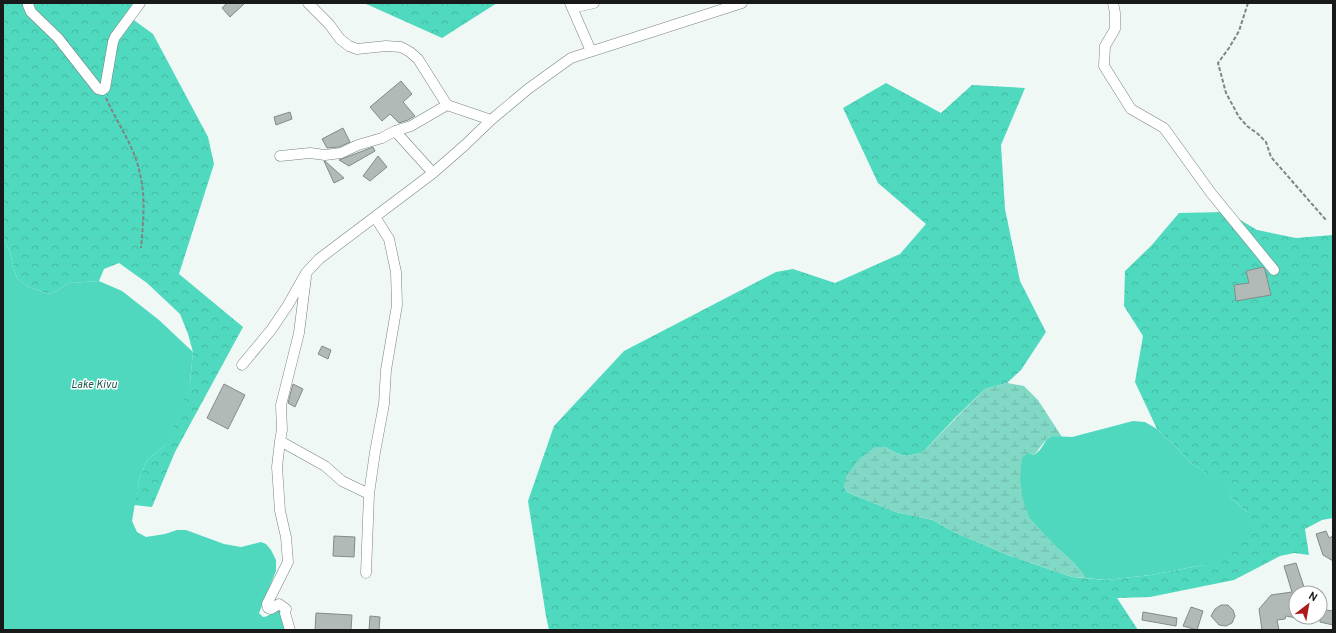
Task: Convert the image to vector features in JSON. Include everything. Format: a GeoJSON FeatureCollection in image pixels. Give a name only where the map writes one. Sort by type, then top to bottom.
{"type":"FeatureCollection","features":[{"type":"Feature","properties":{"kind":"street"},"geometry":{"type":"LineString","coordinates":[[29,3],[28,5],[31,12],[58,38],[98,89],[102,90],[105,88],[115,36],[140,3]]}},
{"type":"Feature","properties":{"kind":"street"},"geometry":{"type":"LineString","coordinates":[[308,3],[329,24],[340,39],[349,46],[357,49],[386,46],[400,47],[410,52],[418,60],[447,105],[491,120]]}},
{"type":"Feature","properties":{"kind":"street"},"geometry":{"type":"LineString","coordinates":[[591,51],[571,5],[594,3]]}},
{"type":"Feature","properties":{"kind":"street"},"geometry":{"type":"LineString","coordinates":[[242,365],[271,330],[288,305],[306,273],[328,252],[433,173],[465,146],[491,120],[528,89],[571,58],[742,3]]}},
{"type":"Feature","properties":{"kind":"street"},"geometry":{"type":"LineString","coordinates":[[1113,3],[1116,29],[1105,46],[1104,66],[1131,109],[1164,128],[1211,193],[1274,270]]}},
{"type":"Feature","properties":{"kind":"street"},"geometry":{"type":"LineString","coordinates":[[280,156],[310,153],[341,153],[358,145],[382,138],[395,131],[411,126],[447,105]]}},
{"type":"Feature","properties":{"kind":"street"},"geometry":{"type":"LineString","coordinates":[[395,131],[433,173]]}},
{"type":"Feature","properties":{"kind":"street"},"geometry":{"type":"LineString","coordinates":[[366,573],[370,494],[375,452],[384,404],[386,370],[397,305],[396,272],[389,239],[375,217]]}},
{"type":"Feature","properties":{"kind":"street"},"geometry":{"type":"LineString","coordinates":[[290,630],[285,613],[286,609],[279,604],[271,609],[268,608],[267,604],[288,562],[286,537],[280,511],[277,467],[282,430],[281,405],[300,333],[306,273]]}},
{"type":"Feature","properties":{"kind":"street"},"geometry":{"type":"LineString","coordinates":[[280,440],[325,466],[342,481],[370,494]]}},
{"type":"Feature","properties":{"kind":"path"},"geometry":{"type":"LineString","coordinates":[[1248,3],[1239,31],[1230,48],[1218,63],[1226,93],[1239,117],[1266,142],[1271,157],[1326,220]]}},
{"type":"Feature","properties":{"kind":"path"},"geometry":{"type":"LineString","coordinates":[[102,90],[114,117],[129,144],[140,173],[144,214],[140,248]]}},
{"type":"Feature","properties":{"kind":"green space"},"geometry":{"type":"Polygon","coordinates":[[[3,3],[146,3],[131,18],[153,34],[208,137],[214,164],[179,274],[243,327],[175,452],[152,507],[134,505],[139,480],[147,460],[164,446],[190,382],[193,352],[188,334],[180,314],[147,283],[119,263],[104,269],[99,281],[68,283],[57,291],[49,294],[28,287],[17,278],[10,252],[3,238],[3,3]]]}},
{"type":"Feature","properties":{"kind":"green space"},"geometry":{"type":"Polygon","coordinates":[[[364,3],[497,3],[442,38],[364,3]]]}},
{"type":"Feature","properties":{"kind":"green space"},"geometry":{"type":"Polygon","coordinates":[[[886,83],[941,113],[972,85],[1025,88],[1001,145],[1005,209],[1020,281],[1046,332],[1021,370],[1007,383],[985,389],[922,453],[906,456],[885,447],[844,486],[847,492],[896,512],[933,520],[954,532],[1008,555],[1072,577],[1106,580],[1151,575],[1203,565],[1247,512],[1230,497],[1226,486],[1191,463],[1157,429],[1135,382],[1143,336],[1124,306],[1125,271],[1151,246],[1179,213],[1227,212],[1257,230],[1296,238],[1333,235],[1333,518],[1322,520],[1305,529],[1309,555],[1294,553],[1280,556],[1234,580],[1150,597],[1117,598],[1138,630],[549,630],[528,501],[554,426],[624,351],[776,272],[793,269],[835,283],[900,254],[926,224],[878,183],[843,108],[886,83]]]}},
{"type":"Feature","properties":{"kind":"green space"},"geometry":{"type":"Polygon","coordinates":[[[1007,383],[1024,386],[1038,400],[1062,437],[1052,436],[1045,441],[1034,455],[1028,453],[1030,519],[1051,542],[1074,563],[1086,578],[1072,577],[1008,555],[954,532],[933,520],[896,512],[847,492],[844,486],[845,478],[859,459],[875,447],[885,447],[906,456],[922,453],[985,389],[1007,383]]]}},
{"type":"Feature","properties":{"kind":"water","name":"Lake Kivu"},"geometry":{"type":"Polygon","coordinates":[[[3,238],[10,252],[17,278],[28,287],[49,294],[57,291],[68,283],[99,281],[122,291],[159,320],[193,352],[190,382],[180,412],[171,434],[164,446],[147,460],[139,480],[132,521],[137,532],[146,537],[165,534],[177,530],[186,530],[224,544],[241,547],[261,542],[266,544],[276,560],[276,571],[259,613],[265,617],[280,608],[285,621],[285,630],[3,630],[3,238]]]}},
{"type":"Feature","properties":{"kind":"water"},"geometry":{"type":"Polygon","coordinates":[[[1133,421],[1145,422],[1157,429],[1191,463],[1227,486],[1230,497],[1247,512],[1252,526],[1250,537],[1232,551],[1203,565],[1151,575],[1106,580],[1086,578],[1074,563],[1051,542],[1030,519],[1023,500],[1020,479],[1022,458],[1028,453],[1034,455],[1040,450],[1047,439],[1052,436],[1072,437],[1133,421]]]}},
{"type":"Feature","properties":{"kind":"building"},"geometry":{"type":"Polygon","coordinates":[[[227,3],[245,3],[230,17],[222,8],[227,3]]]}},
{"type":"Feature","properties":{"kind":"building"},"geometry":{"type":"Polygon","coordinates":[[[401,81],[412,94],[403,102],[415,116],[399,123],[390,114],[382,121],[370,107],[401,81]]]}},
{"type":"Feature","properties":{"kind":"building"},"geometry":{"type":"Polygon","coordinates":[[[290,112],[292,119],[276,125],[274,117],[290,112]]]}},
{"type":"Feature","properties":{"kind":"building"},"geometry":{"type":"Polygon","coordinates":[[[343,128],[350,142],[339,147],[327,148],[322,139],[343,128]]]}},
{"type":"Feature","properties":{"kind":"building"},"geometry":{"type":"Polygon","coordinates":[[[373,147],[375,151],[349,166],[339,160],[373,147]]]}},
{"type":"Feature","properties":{"kind":"building"},"geometry":{"type":"Polygon","coordinates":[[[378,156],[387,167],[370,181],[363,176],[378,156]]]}},
{"type":"Feature","properties":{"kind":"building"},"geometry":{"type":"Polygon","coordinates":[[[325,161],[344,178],[334,183],[325,161]]]}},
{"type":"Feature","properties":{"kind":"building"},"geometry":{"type":"Polygon","coordinates":[[[1263,267],[1271,295],[1236,301],[1234,285],[1249,283],[1246,271],[1263,267]]]}},
{"type":"Feature","properties":{"kind":"building"},"geometry":{"type":"Polygon","coordinates":[[[322,346],[331,350],[328,359],[318,354],[322,346]]]}},
{"type":"Feature","properties":{"kind":"building"},"geometry":{"type":"Polygon","coordinates":[[[224,384],[245,395],[228,429],[207,418],[224,384]]]}},
{"type":"Feature","properties":{"kind":"building"},"geometry":{"type":"Polygon","coordinates":[[[293,384],[303,389],[295,407],[288,403],[293,384]]]}},
{"type":"Feature","properties":{"kind":"building"},"geometry":{"type":"Polygon","coordinates":[[[1326,531],[1329,538],[1333,536],[1333,561],[1323,555],[1316,534],[1326,531]]]}},
{"type":"Feature","properties":{"kind":"building"},"geometry":{"type":"Polygon","coordinates":[[[334,536],[355,537],[354,557],[333,556],[334,536]]]}},
{"type":"Feature","properties":{"kind":"building"},"geometry":{"type":"Polygon","coordinates":[[[1296,563],[1303,585],[1290,585],[1284,566],[1296,563]]]}},
{"type":"Feature","properties":{"kind":"building"},"geometry":{"type":"Polygon","coordinates":[[[1288,593],[1288,616],[1286,616],[1285,619],[1277,620],[1279,630],[1262,630],[1259,609],[1271,595],[1288,593]]]}},
{"type":"Feature","properties":{"kind":"building"},"geometry":{"type":"Polygon","coordinates":[[[1221,605],[1228,605],[1233,610],[1235,616],[1232,623],[1226,626],[1219,625],[1211,616],[1215,609],[1221,605]]]}},
{"type":"Feature","properties":{"kind":"building"},"geometry":{"type":"Polygon","coordinates":[[[1191,607],[1203,611],[1197,630],[1183,626],[1191,607]]]}},
{"type":"Feature","properties":{"kind":"building"},"geometry":{"type":"Polygon","coordinates":[[[1328,610],[1333,611],[1333,625],[1328,624],[1328,610]]]}},
{"type":"Feature","properties":{"kind":"building"},"geometry":{"type":"Polygon","coordinates":[[[1143,612],[1177,618],[1176,626],[1142,620],[1143,612]]]}},
{"type":"Feature","properties":{"kind":"building"},"geometry":{"type":"Polygon","coordinates":[[[316,613],[352,615],[351,630],[315,630],[316,613]]]}},
{"type":"Feature","properties":{"kind":"building"},"geometry":{"type":"Polygon","coordinates":[[[370,616],[380,617],[379,630],[369,630],[370,616]]]}}]}
